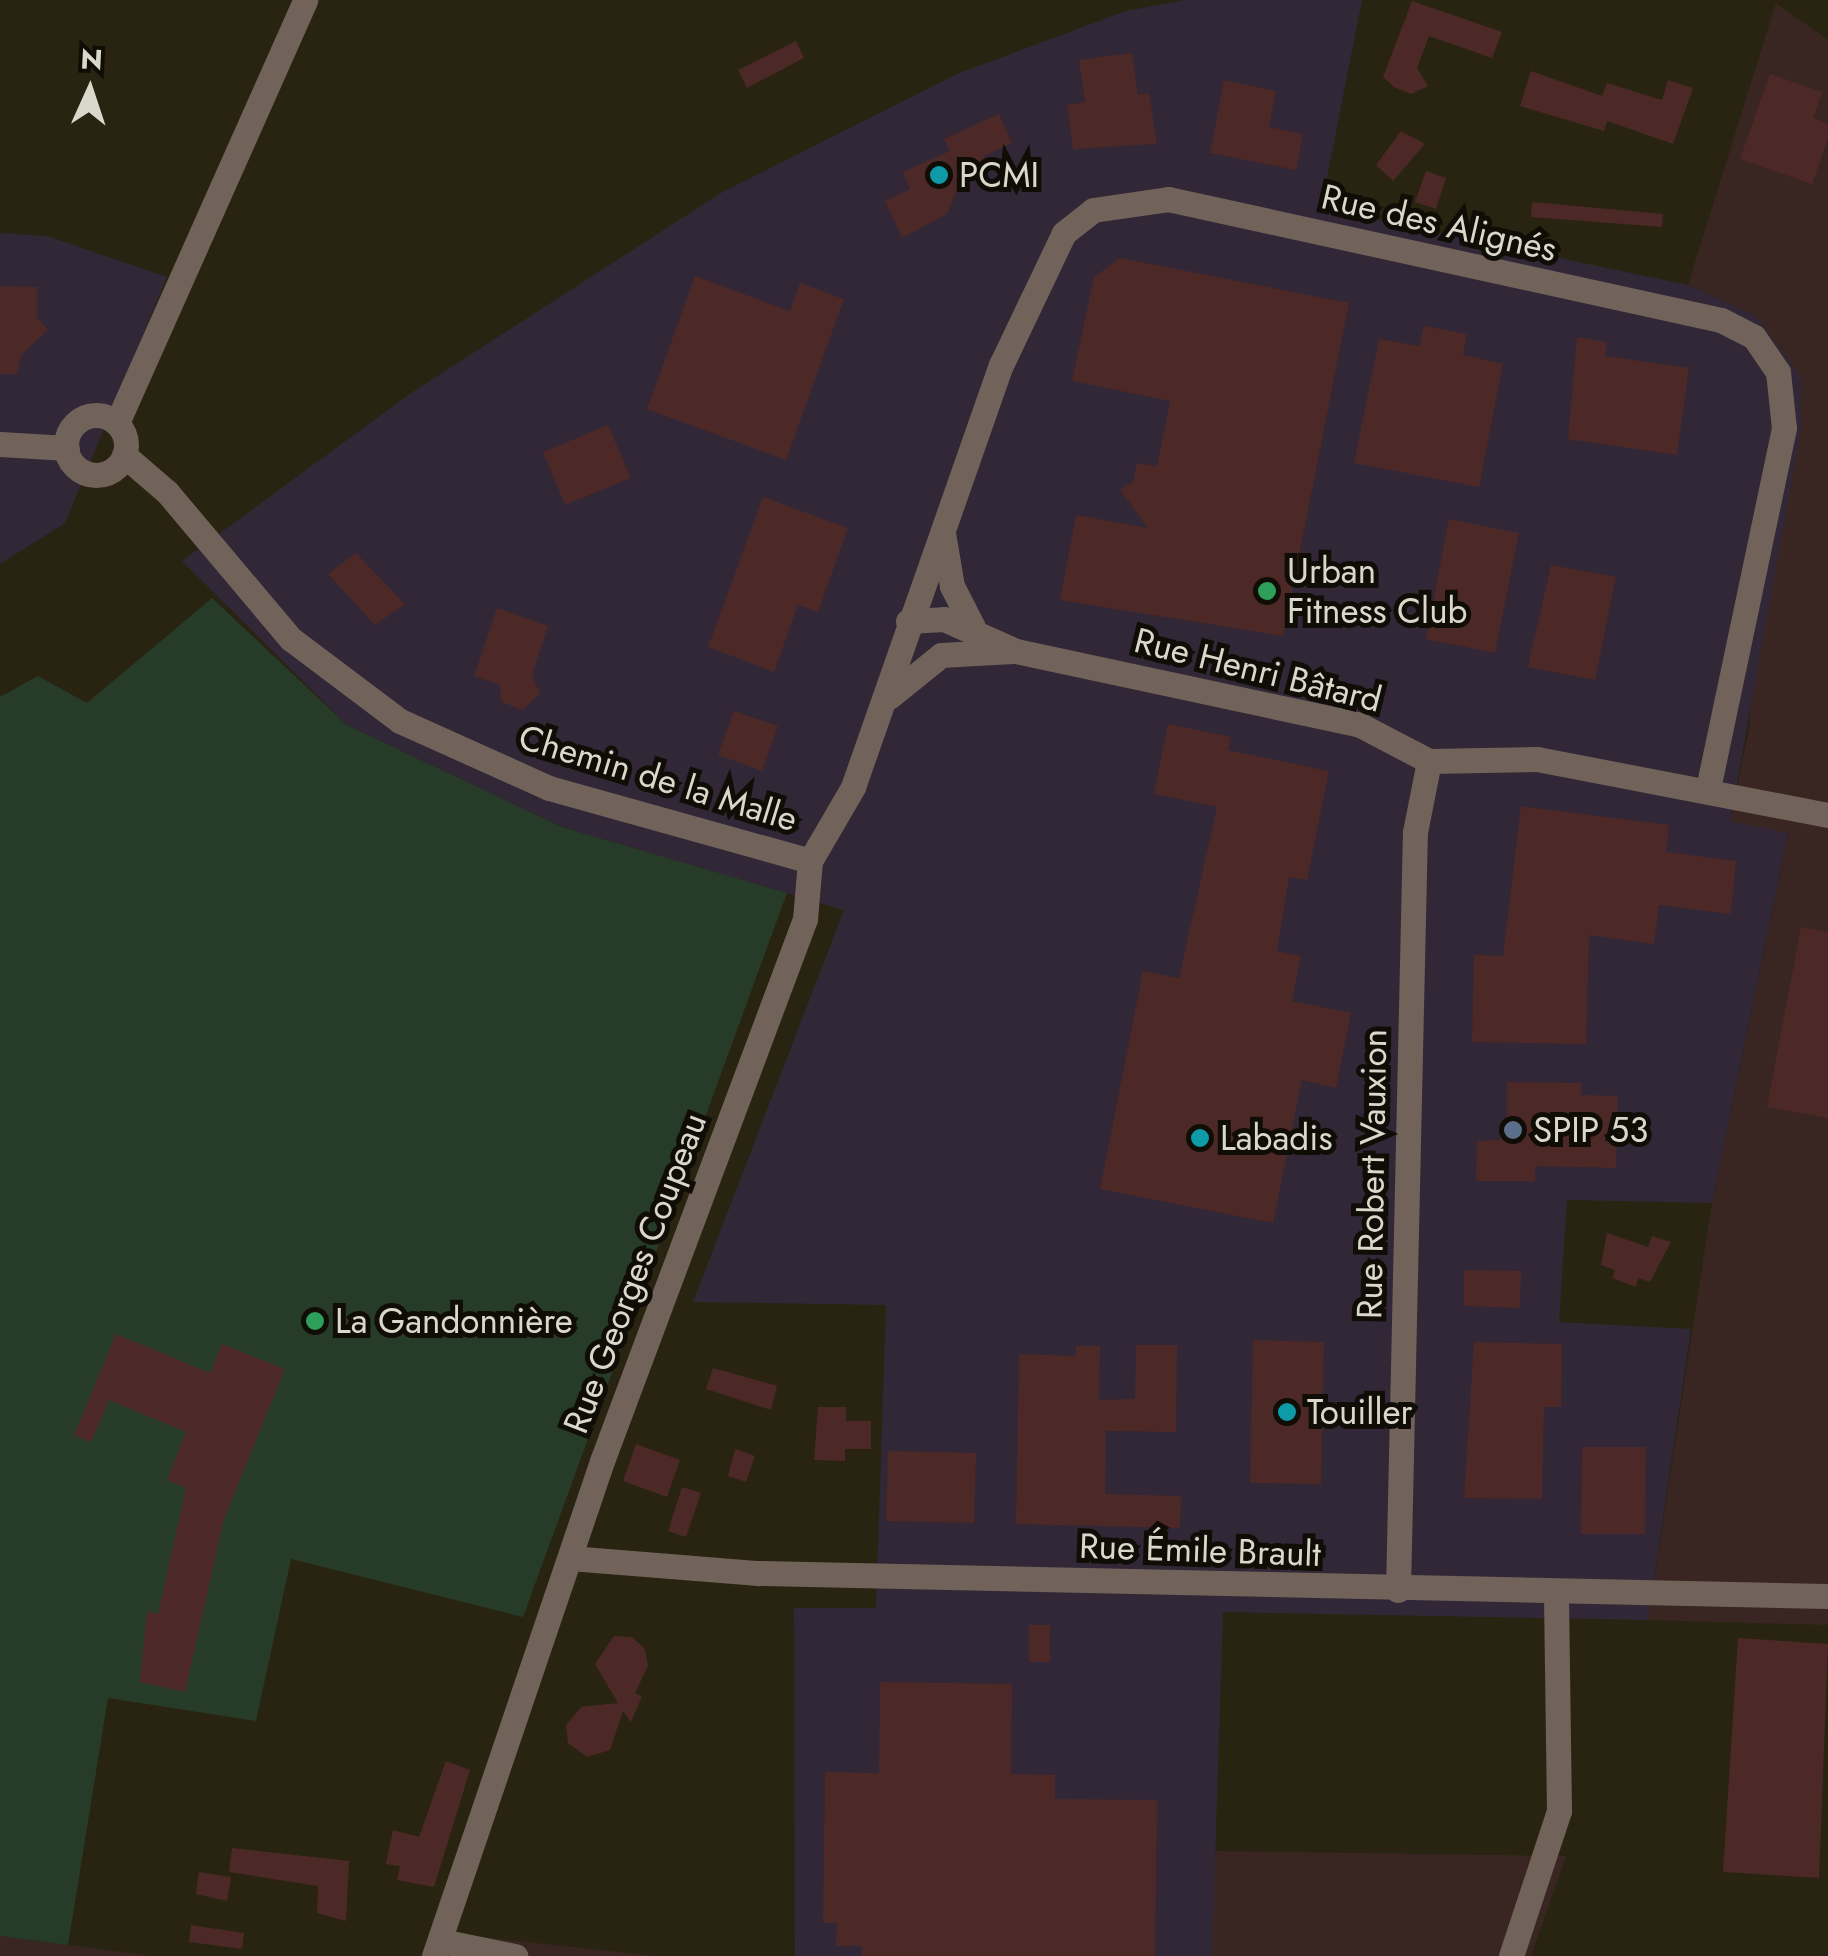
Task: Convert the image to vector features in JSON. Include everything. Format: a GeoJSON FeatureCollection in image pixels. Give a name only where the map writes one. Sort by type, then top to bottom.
{"type":"FeatureCollection","features":[{"type":"Feature","properties":{"kind":"street"},"geometry":{"type":"LineString","coordinates":[[67,448],[75,466],[94,474],[113,470],[124,455],[117,423],[305,0]]}},
{"type":"Feature","properties":{"kind":"street","name":"Rue des Alignés"},"geometry":{"type":"LineString","coordinates":[[908,622],[1042,267],[1064,233],[1093,210],[1128,200],[1168,199],[1722,320],[1754,337],[1772,360],[1784,428],[1708,790]]}},
{"type":"Feature","properties":{"kind":"street"},"geometry":{"type":"LineString","coordinates":[[67,448],[83,418],[117,423]]}},
{"type":"Feature","properties":{"kind":"street"},"geometry":{"type":"LineString","coordinates":[[0,444],[67,448]]}},
{"type":"Feature","properties":{"kind":"street","name":"Chemin de la Malle"},"geometry":{"type":"LineString","coordinates":[[124,455],[167,492],[210,550],[291,639],[400,721],[549,788],[810,861]]}},
{"type":"Feature","properties":{"kind":"street"},"geometry":{"type":"LineString","coordinates":[[943,533],[952,586],[973,628]]}},
{"type":"Feature","properties":{"kind":"street"},"geometry":{"type":"LineString","coordinates":[[885,700],[922,663],[944,618],[952,586]]}},
{"type":"Feature","properties":{"kind":"street","name":"Rue Henri Bâtard"},"geometry":{"type":"LineString","coordinates":[[908,622],[944,618],[1016,651],[1360,724],[1429,761]]}},
{"type":"Feature","properties":{"kind":"street","name":"Rue Georges Coupeau"},"geometry":{"type":"LineString","coordinates":[[438,1949],[570,1558],[805,919],[810,861],[853,787],[908,622]]}},
{"type":"Feature","properties":{"kind":"street"},"geometry":{"type":"LineString","coordinates":[[922,663],[958,652],[1016,651]]}},
{"type":"Feature","properties":{"kind":"street"},"geometry":{"type":"LineString","coordinates":[[1429,761],[1494,754],[1708,790],[1828,815]]}},
{"type":"Feature","properties":{"kind":"street","name":"Rue Robert Vauxion"},"geometry":{"type":"LineString","coordinates":[[1398,1590],[1415,832],[1429,761]]}},
{"type":"Feature","properties":{"kind":"street","name":"Rue Émile Brault"},"geometry":{"type":"LineString","coordinates":[[570,1558],[671,1570],[1398,1590],[1828,1596]]}},
{"type":"Feature","properties":{"kind":"street"},"geometry":{"type":"LineString","coordinates":[[1511,1956],[1559,1811],[1556,1592]]}},
{"type":"Feature","properties":{"kind":"street"},"geometry":{"type":"LineString","coordinates":[[438,1949],[515,1956]]}},
{"type":"Feature","properties":{"kind":"shaded area"},"geometry":{"type":"Polygon","coordinates":[[[1185,0],[1362,0],[1321,208],[1688,285],[1755,315],[1801,376],[1801,431],[1730,821],[1788,833],[1712,1203],[1567,1200],[1559,1322],[1691,1329],[1648,1620],[1223,1612],[1212,1956],[795,1956],[794,1608],[876,1608],[886,1305],[693,1302],[844,910],[562,827],[347,725],[182,561],[411,393],[721,193],[957,74],[1126,11],[1185,0]]]}},
{"type":"Feature","properties":{"kind":"shaded area"},"geometry":{"type":"Polygon","coordinates":[[[1776,3],[1828,40],[1828,1625],[1648,1620],[1712,1203],[1788,834],[1730,822],[1750,724],[1755,315],[1688,285],[1776,3]]]}},
{"type":"Feature","properties":{"kind":"shaded area"},"geometry":{"type":"Polygon","coordinates":[[[0,233],[47,236],[167,277],[65,523],[0,564],[0,233]]]}},
{"type":"Feature","properties":{"kind":"shaded area"},"geometry":{"type":"Polygon","coordinates":[[[1212,1851],[1566,1856],[1531,1956],[1211,1956],[1212,1851]]]}},
{"type":"Feature","properties":{"kind":"shaded area"},"geometry":{"type":"Polygon","coordinates":[[[0,1936],[68,1945],[151,1956],[0,1956],[0,1936]]]}},
{"type":"Feature","properties":{"kind":"shaded area"},"geometry":{"type":"Polygon","coordinates":[[[481,1937],[654,1956],[471,1956],[481,1937]]]}},
{"type":"Feature","properties":{"kind":"green space","name":"La Gandonnière"},"geometry":{"type":"Polygon","coordinates":[[[212,598],[347,725],[562,827],[787,893],[523,1617],[291,1559],[256,1721],[108,1698],[68,1945],[0,1936],[0,697],[38,676],[87,703],[212,598]]]}},
{"type":"Feature","properties":{"kind":"building"},"geometry":{"type":"Polygon","coordinates":[[[1412,1],[1502,32],[1492,58],[1429,36],[1417,68],[1428,86],[1411,94],[1394,87],[1383,77],[1412,1]]]}},
{"type":"Feature","properties":{"kind":"building"},"geometry":{"type":"Polygon","coordinates":[[[796,41],[804,58],[747,88],[738,70],[796,41]]]}},
{"type":"Feature","properties":{"kind":"building"},"geometry":{"type":"Polygon","coordinates":[[[1132,53],[1138,95],[1149,93],[1157,144],[1073,149],[1067,105],[1085,102],[1079,60],[1132,53]]]}},
{"type":"Feature","properties":{"kind":"building"},"geometry":{"type":"Polygon","coordinates":[[[1531,71],[1602,96],[1607,83],[1662,100],[1668,80],[1693,88],[1673,144],[1607,121],[1604,131],[1520,106],[1531,71]]]}},
{"type":"Feature","properties":{"kind":"building"},"geometry":{"type":"Polygon","coordinates":[[[1770,74],[1822,92],[1813,118],[1828,124],[1828,138],[1812,184],[1740,159],[1770,74]]]}},
{"type":"Feature","properties":{"kind":"building"},"geometry":{"type":"Polygon","coordinates":[[[1224,80],[1276,91],[1269,127],[1303,134],[1296,170],[1210,153],[1224,80]]]}},
{"type":"Feature","properties":{"kind":"building","name":"PCMI"},"geometry":{"type":"Polygon","coordinates":[[[999,114],[1012,143],[984,156],[989,167],[956,192],[947,214],[902,238],[885,201],[910,189],[903,172],[950,151],[944,139],[999,114]]]}},
{"type":"Feature","properties":{"kind":"building"},"geometry":{"type":"Polygon","coordinates":[[[1401,131],[1425,144],[1393,181],[1376,165],[1401,131]]]}},
{"type":"Feature","properties":{"kind":"building"},"geometry":{"type":"Polygon","coordinates":[[[1426,171],[1446,178],[1436,209],[1415,202],[1426,171]]]}},
{"type":"Feature","properties":{"kind":"building"},"geometry":{"type":"Polygon","coordinates":[[[1532,202],[1663,214],[1662,227],[1531,217],[1532,202]]]}},
{"type":"Feature","properties":{"kind":"building"},"geometry":{"type":"Polygon","coordinates":[[[1120,258],[1349,303],[1283,636],[1060,600],[1076,515],[1148,528],[1120,490],[1133,482],[1137,463],[1157,466],[1170,401],[1072,381],[1094,277],[1120,258]]]}},
{"type":"Feature","properties":{"kind":"building"},"geometry":{"type":"Polygon","coordinates":[[[695,276],[790,311],[800,283],[844,299],[786,460],[647,409],[695,276]]]}},
{"type":"Feature","properties":{"kind":"building"},"geometry":{"type":"Polygon","coordinates":[[[0,286],[37,287],[37,317],[48,330],[22,354],[17,374],[0,374],[0,286]]]}},
{"type":"Feature","properties":{"kind":"building"},"geometry":{"type":"Polygon","coordinates":[[[1424,326],[1467,334],[1463,355],[1503,364],[1479,487],[1354,463],[1379,339],[1419,346],[1424,326]]]}},
{"type":"Feature","properties":{"kind":"building"},"geometry":{"type":"Polygon","coordinates":[[[1577,337],[1607,342],[1605,356],[1689,368],[1677,455],[1568,439],[1577,337]]]}},
{"type":"Feature","properties":{"kind":"building"},"geometry":{"type":"Polygon","coordinates":[[[608,425],[631,478],[565,505],[543,452],[608,425]]]}},
{"type":"Feature","properties":{"kind":"building"},"geometry":{"type":"Polygon","coordinates":[[[763,497],[848,528],[818,612],[798,605],[774,672],[708,647],[763,497]]]}},
{"type":"Feature","properties":{"kind":"building"},"geometry":{"type":"Polygon","coordinates":[[[1449,519],[1519,533],[1495,653],[1426,639],[1449,519]]]}},
{"type":"Feature","properties":{"kind":"building"},"geometry":{"type":"Polygon","coordinates":[[[356,553],[405,604],[375,625],[328,574],[356,553]]]}},
{"type":"Feature","properties":{"kind":"building"},"geometry":{"type":"Polygon","coordinates":[[[1551,565],[1616,577],[1595,680],[1528,667],[1551,565]]]}},
{"type":"Feature","properties":{"kind":"building"},"geometry":{"type":"Polygon","coordinates":[[[497,608],[548,626],[532,675],[540,693],[523,710],[501,702],[500,685],[474,676],[497,608]]]}},
{"type":"Feature","properties":{"kind":"building"},"geometry":{"type":"Polygon","coordinates":[[[734,711],[778,726],[762,771],[718,755],[734,711]]]}},
{"type":"Feature","properties":{"kind":"building"},"geometry":{"type":"Polygon","coordinates":[[[1168,724],[1231,737],[1228,750],[1329,771],[1307,880],[1289,877],[1277,951],[1301,956],[1292,1001],[1351,1013],[1336,1088],[1302,1080],[1273,1223],[1100,1189],[1143,971],[1179,978],[1217,807],[1154,794],[1168,724]]]}},
{"type":"Feature","properties":{"kind":"building"},"geometry":{"type":"Polygon","coordinates":[[[1521,806],[1669,825],[1666,852],[1736,861],[1731,914],[1659,905],[1654,944],[1589,935],[1586,1044],[1472,1042],[1474,955],[1503,956],[1521,806]]]}},
{"type":"Feature","properties":{"kind":"building"},"geometry":{"type":"Polygon","coordinates":[[[1801,927],[1828,932],[1828,1118],[1767,1107],[1801,927]]]}},
{"type":"Feature","properties":{"kind":"building"},"geometry":{"type":"Polygon","coordinates":[[[1507,1082],[1581,1083],[1581,1095],[1618,1096],[1616,1168],[1535,1166],[1535,1181],[1476,1181],[1477,1141],[1500,1140],[1507,1124],[1507,1082]]]}},
{"type":"Feature","properties":{"kind":"building"},"geometry":{"type":"Polygon","coordinates":[[[1607,1233],[1648,1247],[1652,1236],[1671,1242],[1650,1282],[1638,1278],[1636,1287],[1612,1278],[1615,1270],[1601,1265],[1607,1233]]]}},
{"type":"Feature","properties":{"kind":"building"},"geometry":{"type":"Polygon","coordinates":[[[1464,1270],[1521,1271],[1520,1308],[1464,1306],[1464,1270]]]}},
{"type":"Feature","properties":{"kind":"building"},"geometry":{"type":"Polygon","coordinates":[[[116,1334],[210,1373],[222,1344],[285,1369],[224,1519],[185,1692],[140,1682],[147,1611],[158,1614],[186,1488],[167,1480],[186,1432],[109,1400],[91,1442],[74,1435],[116,1334]]]}},
{"type":"Feature","properties":{"kind":"building","name":"Touiller"},"geometry":{"type":"Polygon","coordinates":[[[1253,1340],[1324,1342],[1321,1484],[1250,1483],[1253,1340]]]}},
{"type":"Feature","properties":{"kind":"building"},"geometry":{"type":"Polygon","coordinates":[[[1474,1342],[1562,1344],[1561,1407],[1544,1407],[1542,1499],[1464,1498],[1474,1342]]]}},
{"type":"Feature","properties":{"kind":"building"},"geometry":{"type":"Polygon","coordinates":[[[1136,1345],[1177,1345],[1176,1432],[1106,1431],[1105,1494],[1181,1496],[1180,1528],[1016,1524],[1019,1354],[1076,1356],[1076,1346],[1100,1346],[1099,1400],[1135,1399],[1136,1345]]]}},
{"type":"Feature","properties":{"kind":"building"},"geometry":{"type":"Polygon","coordinates":[[[713,1368],[777,1386],[771,1410],[706,1389],[713,1368]]]}},
{"type":"Feature","properties":{"kind":"building"},"geometry":{"type":"Polygon","coordinates":[[[818,1407],[846,1407],[846,1421],[871,1421],[871,1449],[845,1449],[845,1461],[814,1460],[818,1407]]]}},
{"type":"Feature","properties":{"kind":"building"},"geometry":{"type":"Polygon","coordinates":[[[636,1444],[680,1460],[667,1497],[623,1481],[636,1444]]]}},
{"type":"Feature","properties":{"kind":"building"},"geometry":{"type":"Polygon","coordinates":[[[1582,1447],[1646,1447],[1645,1534],[1581,1534],[1582,1447]]]}},
{"type":"Feature","properties":{"kind":"building"},"geometry":{"type":"Polygon","coordinates":[[[735,1449],[755,1456],[746,1482],[728,1476],[735,1449]]]}},
{"type":"Feature","properties":{"kind":"building"},"geometry":{"type":"Polygon","coordinates":[[[888,1451],[976,1453],[974,1523],[886,1521],[888,1451]]]}},
{"type":"Feature","properties":{"kind":"building"},"geometry":{"type":"Polygon","coordinates":[[[682,1487],[701,1493],[686,1537],[668,1531],[682,1487]]]}},
{"type":"Feature","properties":{"kind":"building"},"geometry":{"type":"Polygon","coordinates":[[[1029,1625],[1050,1625],[1050,1662],[1029,1662],[1029,1625]]]}},
{"type":"Feature","properties":{"kind":"building"},"geometry":{"type":"Polygon","coordinates":[[[614,1636],[632,1637],[645,1649],[648,1666],[635,1693],[642,1696],[631,1722],[623,1711],[610,1750],[587,1757],[568,1743],[566,1725],[581,1707],[618,1703],[595,1664],[614,1636]]]}},
{"type":"Feature","properties":{"kind":"building"},"geometry":{"type":"Polygon","coordinates":[[[1738,1638],[1828,1644],[1819,1878],[1723,1872],[1738,1638]]]}},
{"type":"Feature","properties":{"kind":"building"},"geometry":{"type":"Polygon","coordinates":[[[880,1682],[1012,1684],[1011,1774],[1055,1775],[1055,1799],[1157,1800],[1155,1956],[862,1956],[862,1946],[836,1946],[837,1923],[823,1923],[825,1772],[879,1773],[880,1682]]]}},
{"type":"Feature","properties":{"kind":"building"},"geometry":{"type":"Polygon","coordinates":[[[446,1761],[470,1770],[434,1887],[397,1880],[400,1866],[386,1864],[393,1830],[419,1837],[446,1761]]]}},
{"type":"Feature","properties":{"kind":"building"},"geometry":{"type":"Polygon","coordinates":[[[232,1848],[349,1861],[346,1921],[317,1913],[318,1886],[229,1872],[232,1848]]]}},
{"type":"Feature","properties":{"kind":"building"},"geometry":{"type":"Polygon","coordinates":[[[199,1872],[231,1877],[227,1901],[196,1894],[199,1872]]]}},
{"type":"Feature","properties":{"kind":"building"},"geometry":{"type":"Polygon","coordinates":[[[191,1925],[244,1933],[242,1949],[189,1942],[191,1925]]]}},
{"type":"Feature","properties":{"kind":"place","name":"PCMI"},"geometry":{"type":"Point","coordinates":[939,175]}},
{"type":"Feature","properties":{"kind":"place","name":"Urban Fitness Club"},"geometry":{"type":"Point","coordinates":[1267,591]}},
{"type":"Feature","properties":{"kind":"place","name":"SPIP 53"},"geometry":{"type":"Point","coordinates":[1513,1130]}},
{"type":"Feature","properties":{"kind":"place","name":"Labadis"},"geometry":{"type":"Point","coordinates":[1200,1138]}},
{"type":"Feature","properties":{"kind":"place","name":"La Gandonnière"},"geometry":{"type":"Point","coordinates":[315,1321]}},
{"type":"Feature","properties":{"kind":"place","name":"Touiller"},"geometry":{"type":"Point","coordinates":[1287,1412]}}]}
